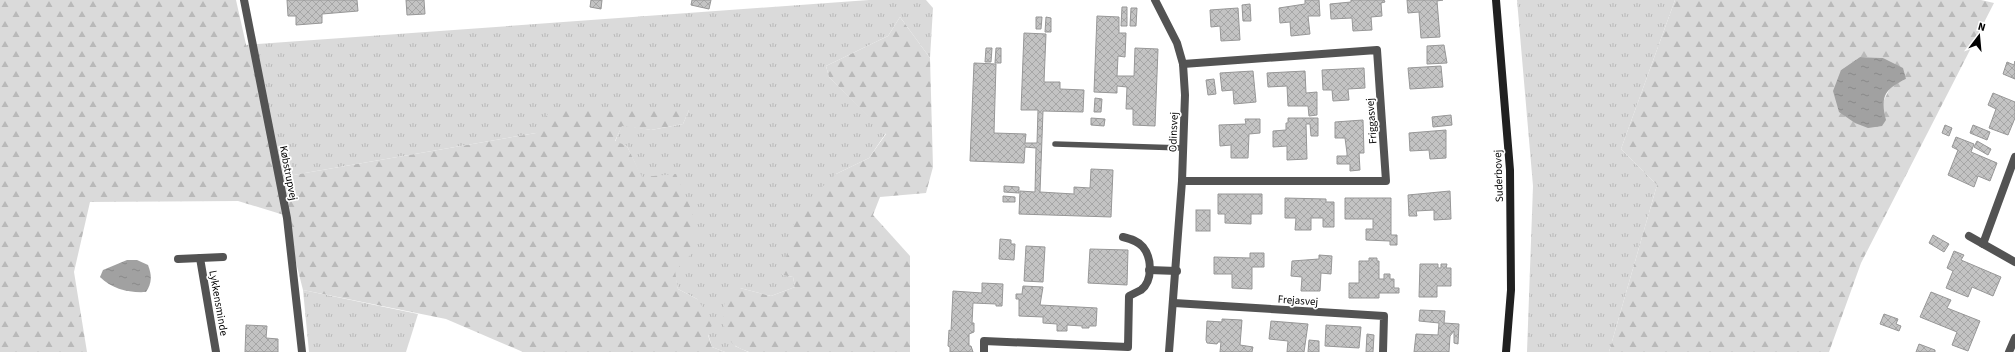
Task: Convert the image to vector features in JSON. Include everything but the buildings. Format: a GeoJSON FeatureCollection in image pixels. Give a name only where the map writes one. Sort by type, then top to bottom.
{"type":"FeatureCollection","features":[{"type":"Feature","properties":{"kind":"street","name":"Købstrupvej"},"geometry":{"type":"LineString","coordinates":[[244,0],[287,218],[302,352]]}},
{"type":"Feature","properties":{"kind":"street","name":"Odinsvej"},"geometry":{"type":"LineString","coordinates":[[1155,0],[1176,43],[1184,64],[1185,95],[1182,181],[1177,271],[1169,352]]}},
{"type":"Feature","properties":{"kind":"street","name":"Suderbovej"},"geometry":{"type":"LineString","coordinates":[[1496,0],[1510,170],[1511,290],[1506,352]]}},
{"type":"Feature","properties":{"kind":"street","name":"Friggasvej"},"geometry":{"type":"LineString","coordinates":[[1182,181],[1386,181],[1378,50],[1184,64]]}},
{"type":"Feature","properties":{"kind":"street"},"geometry":{"type":"LineString","coordinates":[[1983,244],[2015,157]]}},
{"type":"Feature","properties":{"kind":"street"},"geometry":{"type":"LineString","coordinates":[[1969,236],[2015,262]]}},
{"type":"Feature","properties":{"kind":"street"},"geometry":{"type":"LineString","coordinates":[[984,352],[984,341],[1128,347],[1130,296],[1141,290],[1147,281],[1149,259],[1143,247],[1136,241],[1123,237]]}},
{"type":"Feature","properties":{"kind":"street","name":"Lykkensminde"},"geometry":{"type":"LineString","coordinates":[[178,259],[223,257]]}},
{"type":"Feature","properties":{"kind":"street","name":"Lykkensminde"},"geometry":{"type":"LineString","coordinates":[[200,258],[216,352]]}},
{"type":"Feature","properties":{"kind":"street"},"geometry":{"type":"LineString","coordinates":[[1149,270],[1177,271]]}},
{"type":"Feature","properties":{"kind":"street","name":"Frejasvej"},"geometry":{"type":"LineString","coordinates":[[1174,303],[1384,316],[1383,352]]}},
{"type":"Feature","properties":{"kind":"street"},"geometry":{"type":"LineString","coordinates":[[2009,352],[2015,338]]}},
{"type":"Feature","properties":{"kind":"lane"},"geometry":{"type":"LineString","coordinates":[[1054,144],[1183,148]]}},
{"type":"Feature","properties":{"kind":"green space"},"geometry":{"type":"Polygon","coordinates":[[[0,0],[236,0],[276,178],[536,133],[551,109],[689,110],[683,124],[651,130],[622,126],[615,141],[627,146],[642,177],[676,174],[692,211],[695,250],[675,271],[678,289],[697,299],[713,322],[708,335],[712,347],[725,352],[523,352],[446,319],[303,290],[284,215],[238,201],[90,202],[74,272],[87,352],[0,352],[0,0]]]}},
{"type":"Feature","properties":{"kind":"green space"},"geometry":{"type":"Polygon","coordinates":[[[869,0],[926,0],[933,8],[930,58],[900,17],[888,36],[826,66],[829,77],[886,133],[869,158],[836,174],[782,275],[793,277],[795,287],[771,296],[740,288],[735,346],[748,352],[725,352],[712,347],[697,299],[678,289],[669,253],[657,216],[627,146],[615,142],[622,125],[651,130],[683,124],[689,110],[536,133],[276,178],[245,45],[869,0]]]}},
{"type":"Feature","properties":{"kind":"green space"},"geometry":{"type":"Polygon","coordinates":[[[1517,0],[1675,0],[1621,149],[1657,185],[1609,352],[1527,352],[1533,186],[1517,0]]]}},
{"type":"Feature","properties":{"kind":"green space"},"geometry":{"type":"Polygon","coordinates":[[[1675,0],[1981,0],[1994,3],[1861,263],[1829,352],[1609,352],[1657,185],[1621,149],[1675,0]],[[1860,57],[1841,70],[1882,104],[1891,86],[1906,79],[1883,58],[1860,57]]]}},
{"type":"Feature","properties":{"kind":"green space"},"geometry":{"type":"Polygon","coordinates":[[[900,17],[930,58],[933,167],[926,193],[880,197],[873,215],[910,256],[910,352],[749,352],[739,348],[729,339],[724,327],[723,313],[727,292],[740,288],[771,296],[795,287],[793,277],[782,275],[797,210],[836,174],[869,158],[886,134],[829,77],[826,66],[888,36],[900,17]]]}},
{"type":"Feature","properties":{"kind":"green space"},"geometry":{"type":"Polygon","coordinates":[[[303,290],[418,314],[406,352],[309,352],[303,290]]]}},
{"type":"Feature","properties":{"kind":"water"},"geometry":{"type":"Polygon","coordinates":[[[1860,57],[1883,58],[1903,68],[1906,79],[1893,86],[1886,94],[1884,99],[1884,112],[1886,120],[1882,126],[1868,128],[1855,123],[1839,112],[1833,91],[1841,70],[1860,57]]]}},
{"type":"Feature","properties":{"kind":"water"},"geometry":{"type":"Polygon","coordinates":[[[127,260],[137,260],[148,265],[151,279],[146,292],[133,292],[121,289],[110,285],[100,277],[103,270],[127,260]]]}}]}
